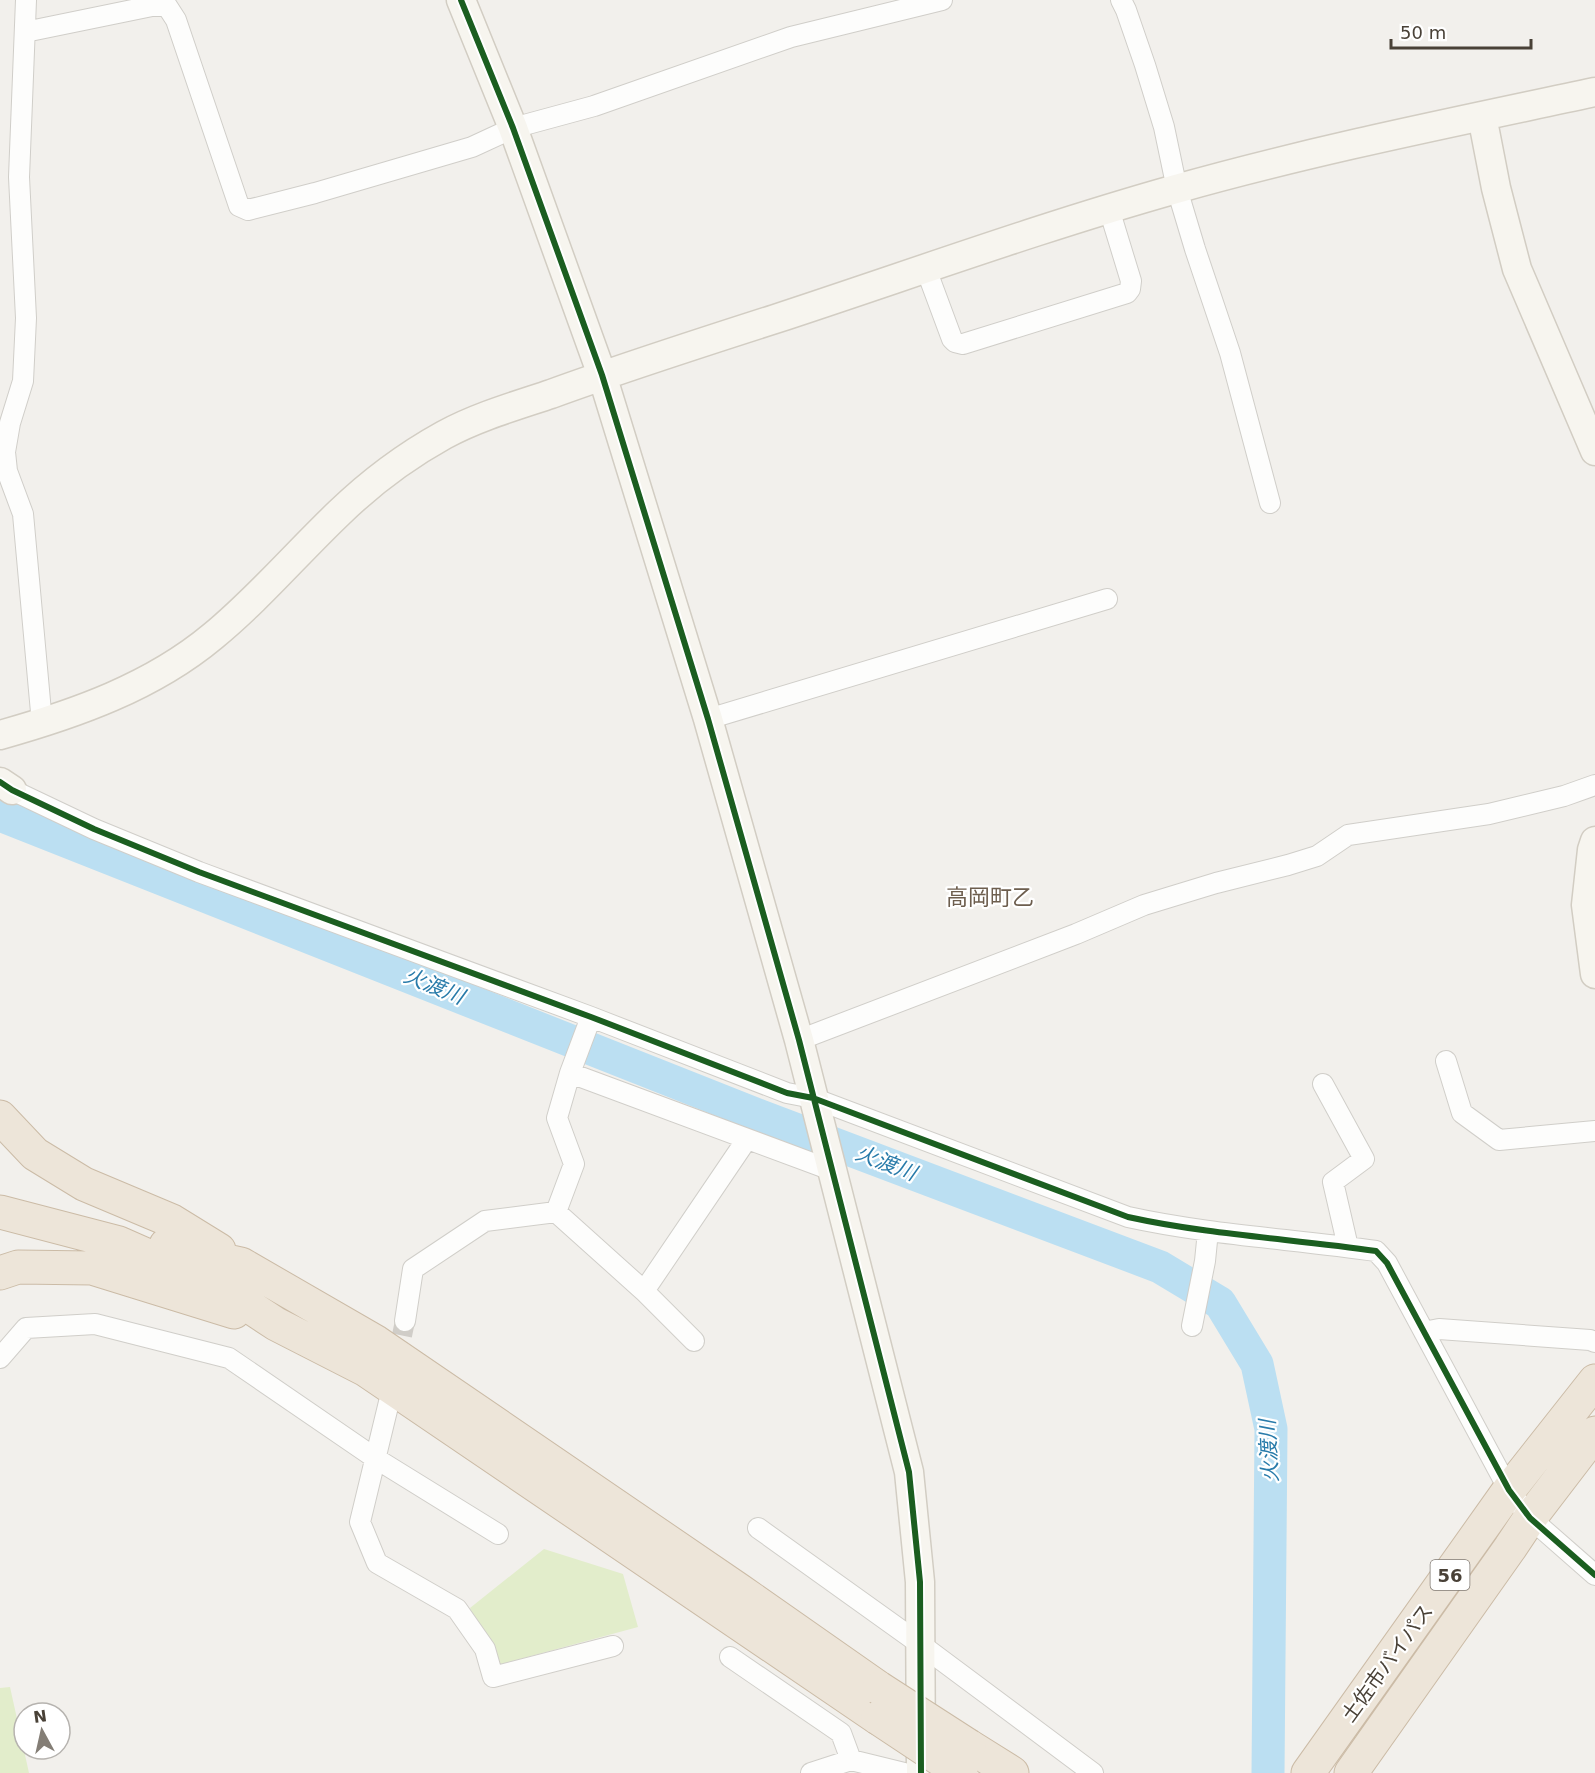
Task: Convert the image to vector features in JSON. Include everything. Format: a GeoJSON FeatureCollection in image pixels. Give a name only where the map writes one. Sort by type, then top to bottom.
{"type":"FeatureCollection","features":[{"type":"Feature","properties":{"kind":"highway"},"geometry":{"type":"LineString","coordinates":[[0,1117],[35,1154],[84,1184],[172,1221],[376,1342],[730,1583],[879,1703]]}},
{"type":"Feature","properties":{"kind":"highway"},"geometry":{"type":"LineString","coordinates":[[0,1189],[55,1204],[182,1251],[241,1264]]}},
{"type":"Feature","properties":{"kind":"highway"},"geometry":{"type":"LineString","coordinates":[[0,1212],[119,1243],[224,1289],[276,1324],[366,1370],[965,1759],[1012,1773]]}},
{"type":"Feature","properties":{"kind":"highway"},"geometry":{"type":"LineString","coordinates":[[0,1273],[18,1267],[92,1268],[207,1305],[276,1324]]}},
{"type":"Feature","properties":{"kind":"highway","name":"土佐市バイパス"},"geometry":{"type":"LineString","coordinates":[[1308,1773],[1509,1490],[1595,1381]]}},
{"type":"Feature","properties":{"kind":"highway","name":"土佐市バイパス"},"geometry":{"type":"LineString","coordinates":[[1351,1773],[1530,1518],[1595,1433]]}},
{"type":"Feature","properties":{"kind":"street"},"geometry":{"type":"LineString","coordinates":[[26,0],[19,177],[26,318],[23,381],[10,423],[5,452],[7,471],[23,514],[42,723]]}},
{"type":"Feature","properties":{"kind":"street"},"geometry":{"type":"LineString","coordinates":[[461,0],[513,128],[602,375],[708,719],[799,1040],[909,1472],[920,1582],[921,1773]]}},
{"type":"Feature","properties":{"kind":"street"},"geometry":{"type":"LineString","coordinates":[[25,32],[152,6],[166,6],[176,20],[239,206],[248,210],[472,147],[513,128],[594,106],[791,38],[942,0]]}},
{"type":"Feature","properties":{"kind":"street"},"geometry":{"type":"LineString","coordinates":[[1121,0],[1164,127],[1177,189],[1230,352],[1270,503]]}},
{"type":"Feature","properties":{"kind":"street"},"geometry":{"type":"LineString","coordinates":[[0,735],[91,706],[133,687],[171,665],[210,639],[339,512],[378,478],[445,435],[485,417],[602,375],[1108,208],[1274,163],[1595,92]]}},
{"type":"Feature","properties":{"kind":"street"},"geometry":{"type":"LineString","coordinates":[[1482,116],[1496,188],[1517,268],[1595,451]]}},
{"type":"Feature","properties":{"kind":"street"},"geometry":{"type":"LineString","coordinates":[[926,269],[952,339],[963,344],[1127,293],[1131,289],[1131,281],[1108,208]]}},
{"type":"Feature","properties":{"kind":"street"},"geometry":{"type":"LineString","coordinates":[[708,719],[1107,599]]}},
{"type":"Feature","properties":{"kind":"street"},"geometry":{"type":"LineString","coordinates":[[799,1040],[1076,934],[1144,905],[1317,856],[1348,835],[1489,814],[1564,796],[1595,785]]}},
{"type":"Feature","properties":{"kind":"street"},"geometry":{"type":"LineString","coordinates":[[6,786],[94,829],[200,872],[589,1022],[1128,1217],[1156,1224],[1376,1251],[1388,1263],[1509,1490],[1530,1518],[1595,1575]]}},
{"type":"Feature","properties":{"kind":"street"},"geometry":{"type":"LineString","coordinates":[[1595,841],[1586,905],[1595,974]]}},
{"type":"Feature","properties":{"kind":"street"},"geometry":{"type":"LineString","coordinates":[[556,1212],[574,1164],[557,1118],[589,1022]]}},
{"type":"Feature","properties":{"kind":"street"},"geometry":{"type":"LineString","coordinates":[[1446,1061],[1462,1113],[1499,1140],[1595,1131]]}},
{"type":"Feature","properties":{"kind":"street"},"geometry":{"type":"LineString","coordinates":[[573,1068],[747,1139],[829,1163]]}},
{"type":"Feature","properties":{"kind":"street"},"geometry":{"type":"LineString","coordinates":[[1323,1084],[1364,1159],[1333,1182],[1348,1247]]}},
{"type":"Feature","properties":{"kind":"street"},"geometry":{"type":"LineString","coordinates":[[644,1292],[747,1139]]}},
{"type":"Feature","properties":{"kind":"street"},"geometry":{"type":"LineString","coordinates":[[405,1321],[413,1269],[485,1221],[556,1212],[694,1341]]}},
{"type":"Feature","properties":{"kind":"street"},"geometry":{"type":"LineString","coordinates":[[1192,1326],[1205,1261],[1208,1231]]}},
{"type":"Feature","properties":{"kind":"street"},"geometry":{"type":"LineString","coordinates":[[0,1358],[26,1328],[95,1324],[229,1358],[375,1458],[498,1534]]}},
{"type":"Feature","properties":{"kind":"street"},"geometry":{"type":"LineString","coordinates":[[1424,1332],[1439,1329],[1595,1342]]}},
{"type":"Feature","properties":{"kind":"street"},"geometry":{"type":"LineString","coordinates":[[389,1402],[360,1522],[377,1563],[457,1609],[485,1649],[493,1677],[614,1646]]}},
{"type":"Feature","properties":{"kind":"street"},"geometry":{"type":"LineString","coordinates":[[758,1528],[920,1644],[1093,1773]]}},
{"type":"Feature","properties":{"kind":"street"},"geometry":{"type":"LineString","coordinates":[[730,1657],[841,1733],[851,1760]]}},
{"type":"Feature","properties":{"kind":"street"},"geometry":{"type":"LineString","coordinates":[[812,1773],[851,1760],[904,1773]]}},
{"type":"Feature","properties":{"kind":"green space"},"geometry":{"type":"Polygon","coordinates":[[[544,1549],[623,1574],[638,1627],[498,1665],[470,1608],[544,1549]]]}},
{"type":"Feature","properties":{"kind":"green space"},"geometry":{"type":"Polygon","coordinates":[[[10,1687],[13,1701],[12,1761],[26,1761],[29,1773],[0,1773],[0,1688],[10,1687]]]}},
{"type":"Feature","properties":{"kind":"waterway","name":"火渡川"},"geometry":{"type":"LineString","coordinates":[[0,815],[758,1115],[1160,1267],[1220,1303],[1257,1364],[1271,1429],[1268,1773]]}},
{"type":"Feature","properties":{"kind":"tunnel"},"geometry":{"type":"LineString","coordinates":[[396,1365],[405,1321]]}},
{"type":"Feature","properties":{"kind":"cycle path"},"geometry":{"type":"LineString","coordinates":[[461,0],[513,128],[602,375],[708,719],[799,1040],[909,1472],[920,1582],[921,1773]]}},
{"type":"Feature","properties":{"kind":"cycle path"},"geometry":{"type":"LineString","coordinates":[[0,782],[94,829],[199,872],[591,1017],[787,1093],[813,1098],[1128,1217],[1221,1233],[1376,1251],[1387,1263],[1509,1490],[1530,1518],[1595,1575]]}},
{"type":"Feature","properties":{"kind":"district","name":"高岡町乙"},"geometry":{"type":"Point","coordinates":[990,897]}}]}
